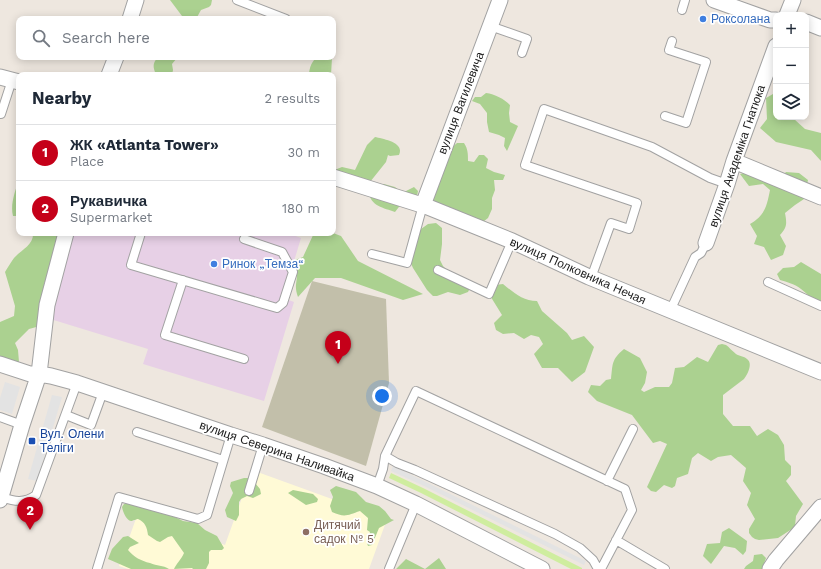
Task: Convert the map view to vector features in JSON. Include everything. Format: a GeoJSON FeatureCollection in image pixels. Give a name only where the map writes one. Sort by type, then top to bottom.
{"type":"FeatureCollection","features":[{"type":"Feature","properties":{"kind":"street"},"geometry":{"type":"LineString","coordinates":[[131,16],[136,0]]}},
{"type":"Feature","properties":{"kind":"street","name":"вулиця Вагилевича"},"geometry":{"type":"LineString","coordinates":[[423,205],[500,0]]}},
{"type":"Feature","properties":{"kind":"street"},"geometry":{"type":"LineString","coordinates":[[714,0],[773,20]]}},
{"type":"Feature","properties":{"kind":"street"},"geometry":{"type":"LineString","coordinates":[[788,12],[793,0]]}},
{"type":"Feature","properties":{"kind":"street"},"geometry":{"type":"LineString","coordinates":[[809,23],[821,28]]}},
{"type":"Feature","properties":{"kind":"street","name":"вулиця Академіка Гнатюка"},"geometry":{"type":"LineString","coordinates":[[706,243],[775,48]]}},
{"type":"Feature","properties":{"kind":"street"},"geometry":{"type":"LineString","coordinates":[[110,72],[115,60]]}},
{"type":"Feature","properties":{"kind":"street"},"geometry":{"type":"LineString","coordinates":[[734,161],[821,198]]}},
{"type":"Feature","properties":{"kind":"street","name":"вулиця Полковника Нечая"},"geometry":{"type":"LineString","coordinates":[[336,179],[423,205],[512,242],[591,278],[821,372]]}},
{"type":"Feature","properties":{"kind":"street"},"geometry":{"type":"LineString","coordinates":[[0,499],[39,374],[47,305],[65,236]]}},
{"type":"Feature","properties":{"kind":"street","name":"вулиця Северина Наливайка"},"geometry":{"type":"LineString","coordinates":[[0,364],[30,374],[51,376],[77,383],[264,445],[377,486],[416,504],[542,569]]}},
{"type":"Feature","properties":{"kind":"street"},"geometry":{"type":"LineString","coordinates":[[770,569],[821,507]]}},
{"type":"Feature","properties":{"kind":"lane"},"geometry":{"type":"LineString","coordinates":[[237,0],[278,16]]}},
{"type":"Feature","properties":{"kind":"lane"},"geometry":{"type":"LineString","coordinates":[[682,10],[685,0]]}},
{"type":"Feature","properties":{"kind":"lane"},"geometry":{"type":"LineString","coordinates":[[490,26],[527,40],[522,53]]}},
{"type":"Feature","properties":{"kind":"lane"},"geometry":{"type":"LineString","coordinates":[[665,116],[686,123],[706,62],[669,50],[672,41]]}},
{"type":"Feature","properties":{"kind":"lane"},"geometry":{"type":"LineString","coordinates":[[0,114],[10,80]]}},
{"type":"Feature","properties":{"kind":"lane"},"geometry":{"type":"LineString","coordinates":[[591,278],[611,223],[629,229],[637,203],[525,165],[544,109],[652,147],[710,178],[727,184]]}},
{"type":"Feature","properties":{"kind":"lane"},"geometry":{"type":"LineString","coordinates":[[372,254],[407,263],[423,205]]}},
{"type":"Feature","properties":{"kind":"lane"},"geometry":{"type":"LineString","coordinates":[[140,236],[132,265],[277,308],[283,303],[293,272],[282,252],[244,239]]}},
{"type":"Feature","properties":{"kind":"lane"},"geometry":{"type":"LineString","coordinates":[[438,270],[489,294],[512,242]]}},
{"type":"Feature","properties":{"kind":"lane"},"geometry":{"type":"LineString","coordinates":[[670,311],[694,257],[701,253],[706,243]]}},
{"type":"Feature","properties":{"kind":"lane"},"geometry":{"type":"LineString","coordinates":[[183,280],[165,335],[244,359]]}},
{"type":"Feature","properties":{"kind":"lane"},"geometry":{"type":"LineString","coordinates":[[768,282],[821,306]]}},
{"type":"Feature","properties":{"kind":"lane"},"geometry":{"type":"LineString","coordinates":[[0,499],[16,501],[30,500],[36,495],[77,383]]}},
{"type":"Feature","properties":{"kind":"lane"},"geometry":{"type":"LineString","coordinates":[[377,486],[383,469],[385,456],[416,391],[625,489],[632,510],[599,569],[593,560],[580,548],[556,534],[397,463],[385,456]]}},
{"type":"Feature","properties":{"kind":"lane"},"geometry":{"type":"LineString","coordinates":[[66,415],[90,425],[103,392]]}},
{"type":"Feature","properties":{"kind":"lane"},"geometry":{"type":"LineString","coordinates":[[0,417],[22,425]]}},
{"type":"Feature","properties":{"kind":"lane"},"geometry":{"type":"LineString","coordinates":[[607,481],[633,429]]}},
{"type":"Feature","properties":{"kind":"lane"},"geometry":{"type":"LineString","coordinates":[[136,432],[223,460]]}},
{"type":"Feature","properties":{"kind":"lane"},"geometry":{"type":"LineString","coordinates":[[97,569],[119,497],[198,519],[207,515],[231,435]]}},
{"type":"Feature","properties":{"kind":"lane"},"geometry":{"type":"LineString","coordinates":[[249,491],[264,445]]}},
{"type":"Feature","properties":{"kind":"lane"},"geometry":{"type":"LineString","coordinates":[[389,569],[416,504]]}},
{"type":"Feature","properties":{"kind":"lane"},"geometry":{"type":"LineString","coordinates":[[616,540],[665,569]]}},
{"type":"Feature","properties":{"kind":"shaded area"},"geometry":{"type":"Polygon","coordinates":[[[71,236],[295,236],[301,238],[283,298],[294,302],[264,401],[143,364],[148,349],[47,318],[71,236]]]}},
{"type":"Feature","properties":{"kind":"shaded area"},"geometry":{"type":"Polygon","coordinates":[[[312,281],[386,299],[389,383],[366,466],[262,427],[312,281]]]}},
{"type":"Feature","properties":{"kind":"shaded area"},"geometry":{"type":"Polygon","coordinates":[[[5,382],[20,387],[12,414],[0,410],[0,398],[5,382]]]}},
{"type":"Feature","properties":{"kind":"shaded area"},"geometry":{"type":"Polygon","coordinates":[[[52,395],[62,397],[37,481],[28,479],[52,395]]]}},
{"type":"Feature","properties":{"kind":"shaded area"},"geometry":{"type":"Polygon","coordinates":[[[393,466],[586,561],[584,565],[391,471],[393,466]]]}},
{"type":"Feature","properties":{"kind":"shaded area","name":"Дитячий садок № 5"},"geometry":{"type":"Polygon","coordinates":[[[252,470],[387,519],[369,569],[128,569],[119,566],[138,513],[225,545],[252,470]]]}},
{"type":"Feature","properties":{"kind":"green space"},"geometry":{"type":"Polygon","coordinates":[[[170,0],[212,0],[211,5],[201,10],[198,16],[182,16],[170,0]]]}},
{"type":"Feature","properties":{"kind":"green space"},"geometry":{"type":"Polygon","coordinates":[[[156,60],[175,60],[172,64],[173,72],[155,72],[156,60]]]}},
{"type":"Feature","properties":{"kind":"green space"},"geometry":{"type":"Polygon","coordinates":[[[314,60],[332,60],[331,72],[310,72],[311,64],[314,60]]]}},
{"type":"Feature","properties":{"kind":"green space"},"geometry":{"type":"Polygon","coordinates":[[[486,93],[499,97],[510,105],[510,122],[518,126],[507,151],[504,146],[505,138],[489,132],[487,113],[480,104],[472,101],[475,97],[481,97],[486,93]]]}},
{"type":"Feature","properties":{"kind":"green space"},"geometry":{"type":"Polygon","coordinates":[[[773,94],[773,120],[795,120],[805,129],[821,133],[821,161],[811,150],[776,142],[760,128],[767,119],[766,98],[773,94]]]}},
{"type":"Feature","properties":{"kind":"green space"},"geometry":{"type":"Polygon","coordinates":[[[375,137],[388,140],[396,144],[400,151],[399,155],[388,155],[386,162],[370,182],[336,174],[337,169],[342,167],[355,170],[367,145],[375,137]]]}},
{"type":"Feature","properties":{"kind":"green space"},"geometry":{"type":"Polygon","coordinates":[[[457,143],[464,143],[468,152],[468,161],[474,162],[479,155],[484,155],[488,159],[486,168],[505,175],[503,180],[494,180],[495,190],[492,198],[492,209],[488,218],[479,225],[435,205],[433,199],[450,149],[457,143]]]}},
{"type":"Feature","properties":{"kind":"green space"},"geometry":{"type":"Polygon","coordinates":[[[748,172],[781,177],[786,172],[799,173],[808,180],[804,199],[785,213],[786,225],[780,235],[786,246],[783,255],[771,260],[764,247],[754,244],[757,236],[750,224],[762,214],[770,190],[763,184],[749,186],[740,174],[748,172]]]}},
{"type":"Feature","properties":{"kind":"green space"},"geometry":{"type":"Polygon","coordinates":[[[384,184],[395,187],[402,193],[414,187],[418,191],[417,196],[402,203],[395,212],[386,209],[378,206],[372,200],[369,192],[372,188],[384,184]]]}},
{"type":"Feature","properties":{"kind":"green space"},"geometry":{"type":"Polygon","coordinates":[[[16,190],[16,216],[13,216],[12,212],[16,190]]]}},
{"type":"Feature","properties":{"kind":"green space"},"geometry":{"type":"Polygon","coordinates":[[[436,223],[442,228],[440,260],[448,271],[459,275],[465,281],[470,288],[468,292],[460,295],[448,292],[433,296],[427,290],[413,268],[409,259],[415,240],[421,229],[428,224],[436,223]]]}},
{"type":"Feature","properties":{"kind":"green space"},"geometry":{"type":"Polygon","coordinates":[[[336,234],[341,236],[358,261],[423,294],[403,300],[341,278],[315,278],[298,297],[295,260],[303,257],[313,236],[336,236],[336,234]]]}},
{"type":"Feature","properties":{"kind":"green space"},"geometry":{"type":"Polygon","coordinates":[[[67,236],[51,275],[44,283],[45,299],[40,326],[29,329],[15,343],[18,350],[19,362],[11,369],[0,367],[0,322],[14,316],[15,306],[5,272],[14,258],[29,244],[33,237],[67,236]]]}},
{"type":"Feature","properties":{"kind":"green space"},"geometry":{"type":"Polygon","coordinates":[[[801,262],[821,274],[821,304],[791,283],[780,280],[777,274],[783,268],[794,267],[801,262]]]}},
{"type":"Feature","properties":{"kind":"green space"},"geometry":{"type":"Polygon","coordinates":[[[503,284],[527,300],[537,301],[542,311],[567,333],[572,340],[584,336],[594,347],[585,372],[572,382],[558,368],[542,368],[534,354],[543,344],[539,337],[531,335],[524,339],[514,333],[503,334],[496,330],[494,323],[502,315],[489,294],[495,285],[503,284]]]}},
{"type":"Feature","properties":{"kind":"green space"},"geometry":{"type":"Polygon","coordinates":[[[718,345],[726,345],[736,354],[746,358],[750,363],[748,372],[744,379],[723,395],[723,414],[733,426],[750,426],[757,436],[768,429],[778,435],[784,445],[785,460],[791,466],[791,475],[786,481],[803,504],[796,516],[795,526],[778,538],[759,540],[752,537],[749,533],[749,529],[755,519],[747,505],[751,493],[743,481],[746,468],[731,455],[718,457],[711,461],[698,453],[692,458],[688,474],[677,478],[675,486],[672,488],[664,485],[656,492],[651,491],[647,487],[667,444],[660,441],[653,443],[632,415],[597,401],[588,392],[591,385],[600,386],[606,380],[611,379],[615,359],[624,349],[640,358],[647,372],[645,383],[641,390],[644,392],[655,387],[669,387],[672,383],[675,368],[684,367],[697,357],[708,362],[718,345]]]}},
{"type":"Feature","properties":{"kind":"green space"},"geometry":{"type":"Polygon","coordinates":[[[391,473],[582,569],[571,569],[389,478],[391,473]]]}},
{"type":"Feature","properties":{"kind":"green space"},"geometry":{"type":"Polygon","coordinates":[[[244,478],[251,478],[260,489],[261,494],[253,498],[247,496],[241,499],[239,502],[239,515],[236,521],[227,517],[225,510],[233,493],[230,486],[231,482],[244,478]]]}},
{"type":"Feature","properties":{"kind":"green space"},"geometry":{"type":"Polygon","coordinates":[[[336,486],[356,492],[366,502],[379,506],[391,519],[394,520],[379,528],[372,545],[368,546],[367,543],[370,532],[367,530],[368,518],[360,511],[349,515],[336,514],[332,512],[330,506],[333,497],[330,490],[336,486]]]}},
{"type":"Feature","properties":{"kind":"green space"},"geometry":{"type":"Polygon","coordinates":[[[293,490],[313,494],[318,499],[317,502],[306,505],[288,493],[293,490]]]}},
{"type":"Feature","properties":{"kind":"green space"},"geometry":{"type":"Polygon","coordinates":[[[124,504],[146,507],[171,515],[183,521],[197,523],[205,530],[217,536],[224,548],[222,550],[211,550],[209,552],[209,563],[206,569],[174,569],[184,553],[172,536],[160,542],[148,535],[144,523],[138,519],[131,521],[126,517],[122,507],[124,504]]]}},
{"type":"Feature","properties":{"kind":"green space"},"geometry":{"type":"Polygon","coordinates":[[[729,528],[747,541],[746,551],[743,555],[735,548],[724,546],[711,564],[703,556],[707,544],[720,543],[722,532],[729,528]]]}},
{"type":"Feature","properties":{"kind":"green space"},"geometry":{"type":"Polygon","coordinates":[[[128,536],[139,543],[130,547],[128,550],[133,555],[144,561],[169,569],[131,569],[108,559],[112,549],[123,537],[128,536]]]}},
{"type":"Feature","properties":{"kind":"green space"},"geometry":{"type":"Polygon","coordinates":[[[762,554],[766,558],[762,569],[744,569],[753,561],[754,555],[762,554]]]}},
{"type":"Feature","properties":{"kind":"green space"},"geometry":{"type":"Polygon","coordinates":[[[439,558],[446,569],[425,569],[439,558]]]}},
{"type":"Feature","properties":{"kind":"green space"},"geometry":{"type":"Polygon","coordinates":[[[406,559],[425,569],[396,569],[406,559]]]}},
{"type":"Feature","properties":{"kind":"place","name":"Роксолана"},"geometry":{"type":"Point","coordinates":[703,19]}},
{"type":"Feature","properties":{"kind":"place","name":"Ринок „Темза“"},"geometry":{"type":"Point","coordinates":[214,264]}},
{"type":"Feature","properties":{"kind":"place","name":"ЖК «Atlanta Tower»"},"geometry":{"type":"Point","coordinates":[338,364]}},
{"type":"Feature","properties":{"kind":"place","name":"Вул. Олени Теліги"},"geometry":{"type":"Point","coordinates":[32,441]}},
{"type":"Feature","properties":{"kind":"place","name":"Рукавичка"},"geometry":{"type":"Point","coordinates":[30,530]}},
{"type":"Feature","properties":{"kind":"place","name":"Дитячий садок № 5"},"geometry":{"type":"Point","coordinates":[306,532]}}]}
